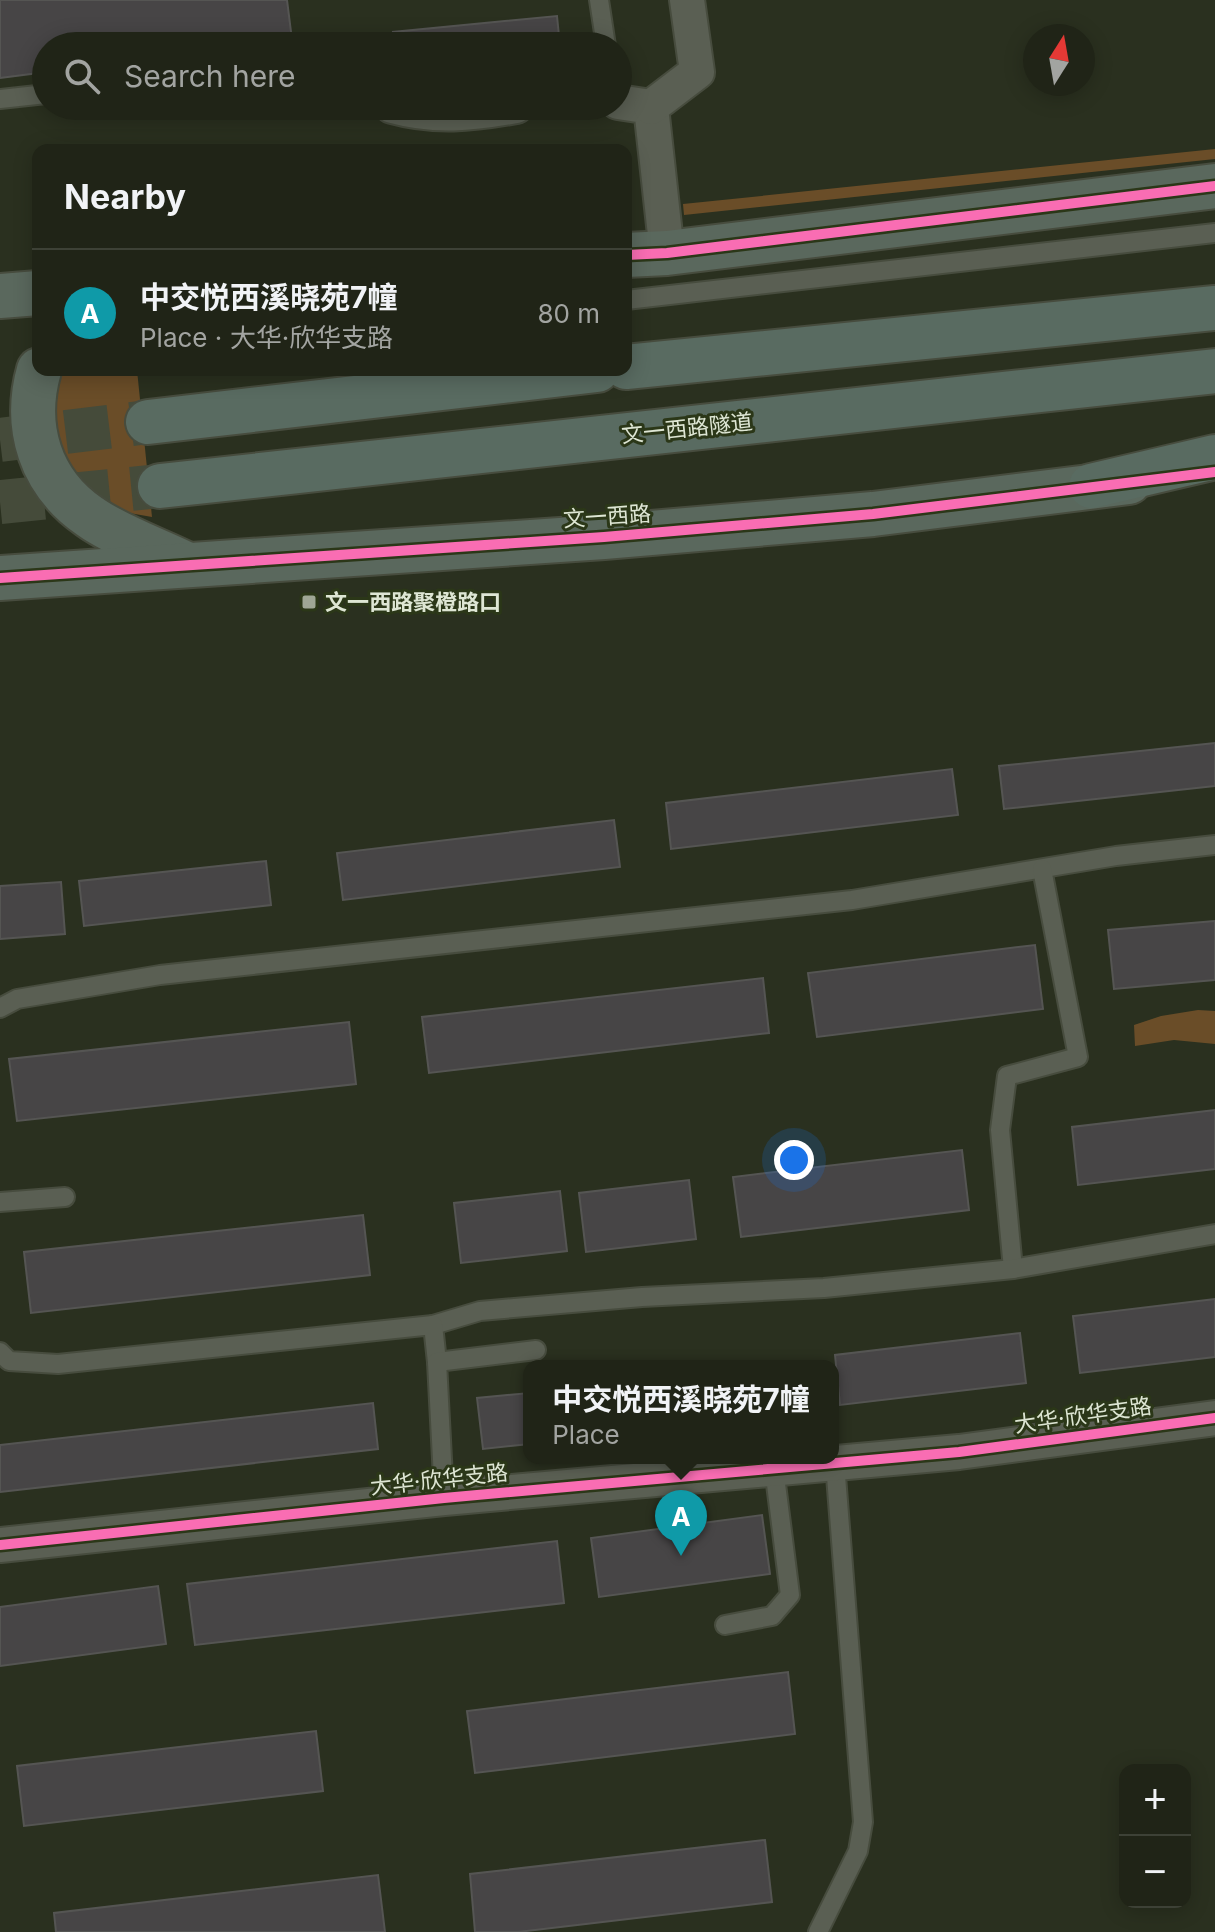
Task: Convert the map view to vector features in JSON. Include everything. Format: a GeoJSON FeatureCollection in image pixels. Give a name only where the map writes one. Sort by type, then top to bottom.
{"type":"FeatureCollection","features":[{"type":"Feature","properties":{"kind":"highway"},"geometry":{"type":"LineString","coordinates":[[632,366],[1215,308]]}},
{"type":"Feature","properties":{"kind":"highway","name":"文一西路隧道"},"geometry":{"type":"LineString","coordinates":[[160,486],[1215,371]]}},
{"type":"Feature","properties":{"kind":"highway"},"geometry":{"type":"LineString","coordinates":[[148,422],[545,376]]}},
{"type":"Feature","properties":{"kind":"highway"},"geometry":{"type":"LineString","coordinates":[[1091,486],[1215,457]]}},
{"type":"Feature","properties":{"kind":"main road"},"geometry":{"type":"LineString","coordinates":[[646,254],[1215,186]]}},
{"type":"Feature","properties":{"kind":"main road"},"geometry":{"type":"LineString","coordinates":[[0,296],[32,293]]}},
{"type":"Feature","properties":{"kind":"main road"},"geometry":{"type":"LineString","coordinates":[[38,376],[31,406],[37,450],[52,478],[70,501],[91,518],[190,565]]}},
{"type":"Feature","properties":{"kind":"main road","name":"文一西路"},"geometry":{"type":"LineString","coordinates":[[0,578],[588,538],[841,516],[1215,472]]}},
{"type":"Feature","properties":{"kind":"street"},"geometry":{"type":"LineString","coordinates":[[646,254],[634,104],[697,72],[687,0]]}},
{"type":"Feature","properties":{"kind":"street","name":"大华·欣华支路"},"geometry":{"type":"LineString","coordinates":[[839,1463],[959,1452],[1215,1418]]}},
{"type":"Feature","properties":{"kind":"street","name":"大华·欣华支路"},"geometry":{"type":"LineString","coordinates":[[0,1545],[444,1498],[823,1464]]}},
{"type":"Feature","properties":{"kind":"lane"},"geometry":{"type":"LineString","coordinates":[[599,0],[604,32]]}},
{"type":"Feature","properties":{"kind":"lane"},"geometry":{"type":"LineString","coordinates":[[0,99],[32,96]]}},
{"type":"Feature","properties":{"kind":"lane"},"geometry":{"type":"LineString","coordinates":[[632,299],[1215,233]]}},
{"type":"Feature","properties":{"kind":"lane"},"geometry":{"type":"LineString","coordinates":[[0,1008],[17,999],[160,975],[852,900],[1116,856],[1215,845]]}},
{"type":"Feature","properties":{"kind":"lane"},"geometry":{"type":"LineString","coordinates":[[1013,1269],[1000,1130],[1007,1076],[1078,1057],[1042,869]]}},
{"type":"Feature","properties":{"kind":"lane"},"geometry":{"type":"LineString","coordinates":[[0,1202],[65,1197]]}},
{"type":"Feature","properties":{"kind":"lane"},"geometry":{"type":"LineString","coordinates":[[0,1352],[9,1361],[58,1364],[433,1325],[480,1311],[642,1297],[824,1288],[1013,1269],[1215,1234]]}},
{"type":"Feature","properties":{"kind":"lane"},"geometry":{"type":"LineString","coordinates":[[433,1325],[444,1498]]}},
{"type":"Feature","properties":{"kind":"lane"},"geometry":{"type":"LineString","coordinates":[[437,1362],[536,1350]]}},
{"type":"Feature","properties":{"kind":"lane"},"geometry":{"type":"LineString","coordinates":[[818,1932],[858,1851],[863,1822],[835,1464]]}},
{"type":"Feature","properties":{"kind":"lane"},"geometry":{"type":"LineString","coordinates":[[725,1625],[772,1616],[790,1595],[774,1468]]}},
{"type":"Feature","properties":{"kind":"shaded area"},"geometry":{"type":"Polygon","coordinates":[[[1215,149],[1215,159],[684,215],[683,204],[1215,149]]]}},
{"type":"Feature","properties":{"kind":"shaded area"},"geometry":{"type":"Polygon","coordinates":[[[57,376],[138,376],[152,517],[112,510],[74,488],[53,448],[57,376]]]}},
{"type":"Feature","properties":{"kind":"shaded area"},"geometry":{"type":"Polygon","coordinates":[[[1198,1010],[1215,1011],[1215,1044],[1174,1040],[1135,1046],[1134,1025],[1161,1016],[1198,1010]]]}},
{"type":"Feature","properties":{"kind":"building"},"geometry":{"type":"Polygon","coordinates":[[[0,0],[287,0],[291,32],[32,32],[32,74],[0,78],[0,0]]]}},
{"type":"Feature","properties":{"kind":"building"},"geometry":{"type":"Polygon","coordinates":[[[557,16],[559,32],[393,32],[557,16]]]}},
{"type":"Feature","properties":{"kind":"building"},"geometry":{"type":"Polygon","coordinates":[[[1215,743],[1215,786],[1004,809],[999,766],[1215,743]]]}},
{"type":"Feature","properties":{"kind":"building"},"geometry":{"type":"Polygon","coordinates":[[[952,769],[958,815],[671,849],[666,803],[952,769]]]}},
{"type":"Feature","properties":{"kind":"building"},"geometry":{"type":"Polygon","coordinates":[[[614,820],[620,867],[343,900],[337,853],[614,820]]]}},
{"type":"Feature","properties":{"kind":"building"},"geometry":{"type":"Polygon","coordinates":[[[266,861],[271,905],[84,926],[79,881],[266,861]]]}},
{"type":"Feature","properties":{"kind":"building"},"geometry":{"type":"Polygon","coordinates":[[[61,882],[65,934],[0,939],[0,886],[61,882]]]}},
{"type":"Feature","properties":{"kind":"building"},"geometry":{"type":"Polygon","coordinates":[[[1215,921],[1215,980],[1114,989],[1108,930],[1215,921]]]}},
{"type":"Feature","properties":{"kind":"building"},"geometry":{"type":"Polygon","coordinates":[[[1035,945],[1043,1009],[817,1037],[808,973],[1035,945]]]}},
{"type":"Feature","properties":{"kind":"building"},"geometry":{"type":"Polygon","coordinates":[[[763,978],[769,1033],[429,1073],[422,1017],[763,978]]]}},
{"type":"Feature","properties":{"kind":"building"},"geometry":{"type":"Polygon","coordinates":[[[349,1022],[356,1084],[17,1121],[9,1059],[349,1022]]]}},
{"type":"Feature","properties":{"kind":"building"},"geometry":{"type":"Polygon","coordinates":[[[1215,1110],[1215,1169],[1078,1185],[1072,1127],[1215,1110]]]}},
{"type":"Feature","properties":{"kind":"building"},"geometry":{"type":"Polygon","coordinates":[[[962,1150],[969,1210],[741,1237],[733,1177],[962,1150]]]}},
{"type":"Feature","properties":{"kind":"building"},"geometry":{"type":"Polygon","coordinates":[[[689,1180],[696,1239],[586,1252],[579,1193],[689,1180]]]}},
{"type":"Feature","properties":{"kind":"building"},"geometry":{"type":"Polygon","coordinates":[[[560,1191],[567,1251],[461,1263],[454,1203],[560,1191]]]}},
{"type":"Feature","properties":{"kind":"building"},"geometry":{"type":"Polygon","coordinates":[[[363,1215],[370,1275],[31,1313],[24,1252],[363,1215]]]}},
{"type":"Feature","properties":{"kind":"building"},"geometry":{"type":"Polygon","coordinates":[[[1215,1299],[1215,1357],[1080,1373],[1073,1316],[1215,1299]]]}},
{"type":"Feature","properties":{"kind":"building"},"geometry":{"type":"Polygon","coordinates":[[[1020,1333],[1026,1383],[840,1405],[839,1360],[836,1360],[835,1355],[1020,1333]]]}},
{"type":"Feature","properties":{"kind":"building"},"geometry":{"type":"Polygon","coordinates":[[[523,1394],[523,1445],[483,1449],[477,1398],[523,1394]]]}},
{"type":"Feature","properties":{"kind":"building"},"geometry":{"type":"Polygon","coordinates":[[[373,1403],[378,1449],[0,1492],[0,1445],[373,1403]]]}},
{"type":"Feature","properties":{"kind":"building"},"geometry":{"type":"Polygon","coordinates":[[[762,1515],[770,1574],[599,1597],[591,1538],[762,1515]]]}},
{"type":"Feature","properties":{"kind":"building"},"geometry":{"type":"Polygon","coordinates":[[[557,1541],[564,1603],[195,1645],[187,1584],[557,1541]]]}},
{"type":"Feature","properties":{"kind":"building"},"geometry":{"type":"Polygon","coordinates":[[[158,1586],[166,1644],[0,1666],[0,1607],[158,1586]]]}},
{"type":"Feature","properties":{"kind":"building"},"geometry":{"type":"Polygon","coordinates":[[[788,1672],[795,1734],[475,1773],[467,1711],[788,1672]]]}},
{"type":"Feature","properties":{"kind":"building"},"geometry":{"type":"Polygon","coordinates":[[[316,1731],[323,1791],[24,1826],[17,1766],[316,1731]]]}},
{"type":"Feature","properties":{"kind":"building"},"geometry":{"type":"Polygon","coordinates":[[[765,1840],[772,1902],[518,1932],[475,1932],[470,1874],[765,1840]]]}},
{"type":"Feature","properties":{"kind":"building"},"geometry":{"type":"Polygon","coordinates":[[[378,1875],[385,1932],[56,1932],[54,1913],[378,1875]]]}},
{"type":"Feature","properties":{"kind":"tunnel"},"geometry":{"type":"LineString","coordinates":[[0,440],[148,422]]}},
{"type":"Feature","properties":{"kind":"tunnel"},"geometry":{"type":"LineString","coordinates":[[0,502],[160,486]]}},
{"type":"Feature","properties":{"kind":"cycle path"},"geometry":{"type":"LineString","coordinates":[[632,255],[667,253],[1215,186]]}},
{"type":"Feature","properties":{"kind":"cycle path"},"geometry":{"type":"LineString","coordinates":[[0,578],[604,537],[873,514],[1215,472]]}},
{"type":"Feature","properties":{"kind":"cycle path"},"geometry":{"type":"LineString","coordinates":[[839,1463],[959,1452],[1215,1418]]}},
{"type":"Feature","properties":{"kind":"cycle path"},"geometry":{"type":"LineString","coordinates":[[0,1545],[444,1498],[825,1464]]}},
{"type":"Feature","properties":{"kind":"place","name":"文一西路聚橙路口"},"geometry":{"type":"Point","coordinates":[309,602]}},
{"type":"Feature","properties":{"kind":"place","name":"中交悦西溪晓苑7幢"},"geometry":{"type":"Point","coordinates":[681,1556]}}]}
